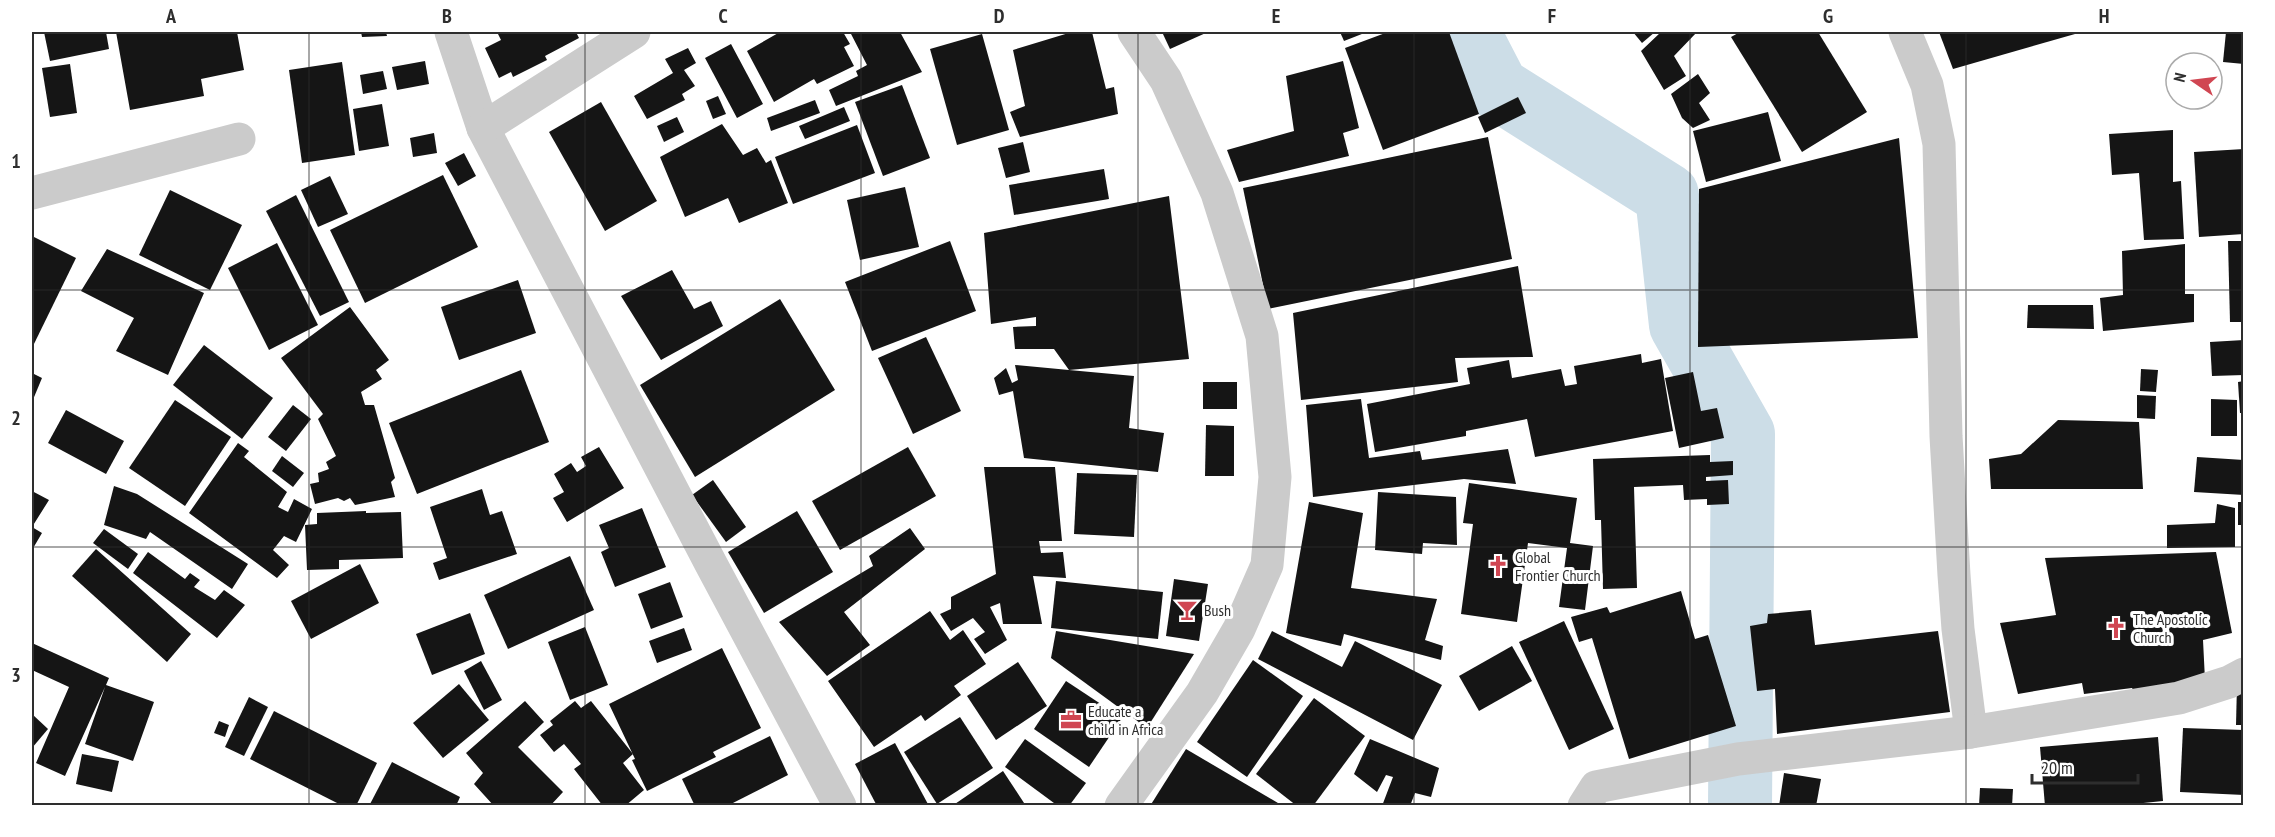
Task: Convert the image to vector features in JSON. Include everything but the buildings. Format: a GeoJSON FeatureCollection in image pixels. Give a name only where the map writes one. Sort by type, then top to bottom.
{"type":"FeatureCollection","features":[{"type":"Feature","properties":{"kind":"street"},"geometry":{"type":"LineString","coordinates":[[451,32],[483,128],[840,806]]}},
{"type":"Feature","properties":{"kind":"street"},"geometry":{"type":"LineString","coordinates":[[483,128],[634,32]]}},
{"type":"Feature","properties":{"kind":"street"},"geometry":{"type":"LineString","coordinates":[[1121,806],[1202,693],[1239,629],[1267,566],[1275,477],[1262,336],[1217,193],[1166,80],[1134,32]]}},
{"type":"Feature","properties":{"kind":"street"},"geometry":{"type":"LineString","coordinates":[[1905,32],[1926,85],[1939,144],[1946,436],[1958,629],[1971,732]]}},
{"type":"Feature","properties":{"kind":"street"},"geometry":{"type":"LineString","coordinates":[[32,193],[239,139]]}},
{"type":"Feature","properties":{"kind":"street"},"geometry":{"type":"LineString","coordinates":[[1584,806],[1596,787],[1738,759],[1971,732],[2179,698],[2229,682],[2244,674]]}},
{"type":"Feature","properties":{"kind":"waterway"},"geometry":{"type":"LineString","coordinates":[[1468,32],[1497,88],[1667,195],[1681,325],[1743,434],[1740,806]]}},
{"type":"Feature","properties":{"kind":"place","name":"Global Frontier Church"},"geometry":{"type":"Point","coordinates":[1498,566]}},
{"type":"Feature","properties":{"kind":"place","name":"Bush"},"geometry":{"type":"Point","coordinates":[1187,610]}},
{"type":"Feature","properties":{"kind":"place","name":"The Apostolic Church"},"geometry":{"type":"Point","coordinates":[2116,628]}},
{"type":"Feature","properties":{"kind":"place","name":"Educate a child in Africa"},"geometry":{"type":"Point","coordinates":[1071,720]}}]}
